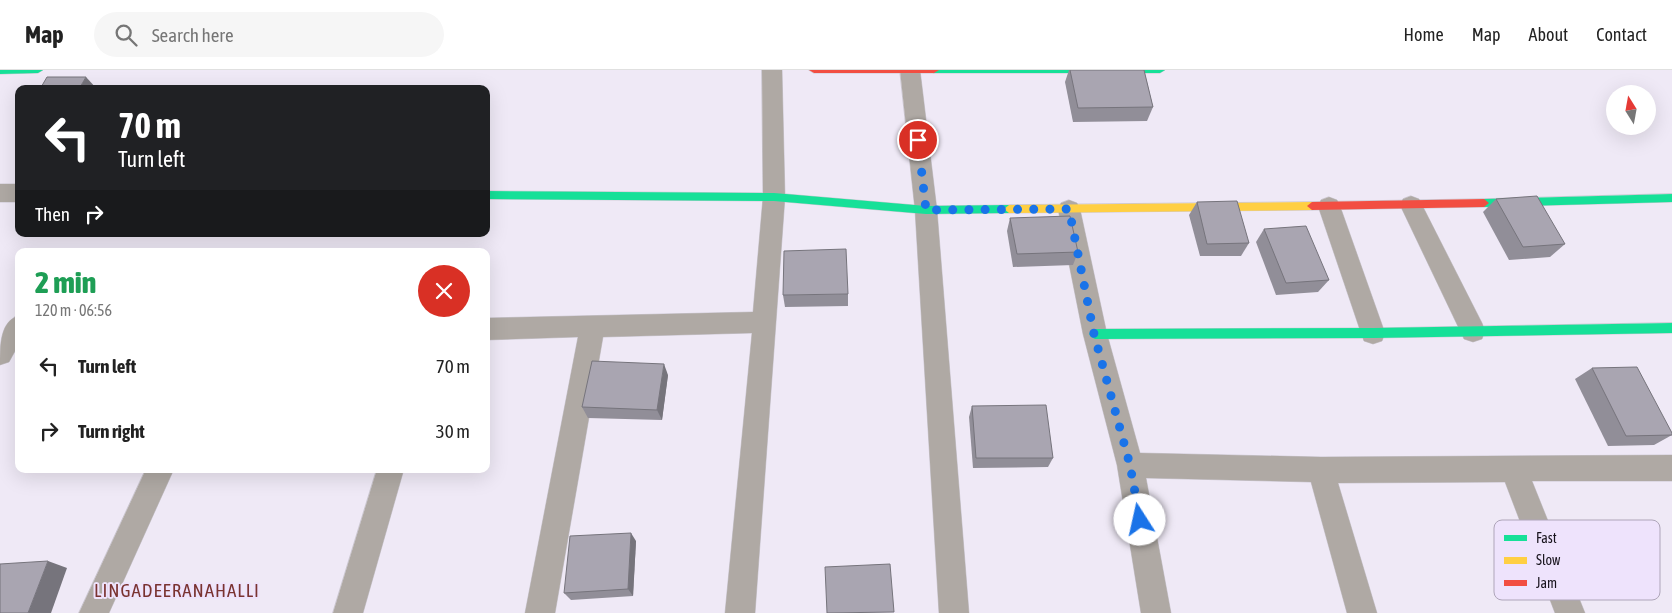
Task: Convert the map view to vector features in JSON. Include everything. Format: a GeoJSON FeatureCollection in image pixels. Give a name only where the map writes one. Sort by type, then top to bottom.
{"type":"FeatureCollection","features":[{"type":"Feature","properties":{"kind":"street"},"geometry":{"type":"LineString","coordinates":[[0,71],[38,70]]}},
{"type":"Feature","properties":{"kind":"street"},"geometry":{"type":"LineString","coordinates":[[740,613],[774,197],[772,70]]}},
{"type":"Feature","properties":{"kind":"street"},"geometry":{"type":"LineString","coordinates":[[814,70],[1160,70]]}},
{"type":"Feature","properties":{"kind":"street"},"geometry":{"type":"LineString","coordinates":[[910,70],[926,210],[954,613]]}},
{"type":"Feature","properties":{"kind":"street"},"geometry":{"type":"LineString","coordinates":[[0,193],[15,193]]}},
{"type":"Feature","properties":{"kind":"street"},"geometry":{"type":"LineString","coordinates":[[490,195],[774,197],[926,210],[1411,205],[1672,198]]}},
{"type":"Feature","properties":{"kind":"street"},"geometry":{"type":"LineString","coordinates":[[1411,205],[1473,332]]}},
{"type":"Feature","properties":{"kind":"street"},"geometry":{"type":"LineString","coordinates":[[1329,206],[1373,333]]}},
{"type":"Feature","properties":{"kind":"street"},"geometry":{"type":"LineString","coordinates":[[1069,209],[1094,334],[1130,465],[1156,613]]}},
{"type":"Feature","properties":{"kind":"street"},"geometry":{"type":"LineString","coordinates":[[490,328],[765,322]]}},
{"type":"Feature","properties":{"kind":"street"},"geometry":{"type":"LineString","coordinates":[[540,613],[592,327]]}},
{"type":"Feature","properties":{"kind":"street"},"geometry":{"type":"LineString","coordinates":[[0,354],[11,328]]}},
{"type":"Feature","properties":{"kind":"street"},"geometry":{"type":"LineString","coordinates":[[1094,334],[1473,332],[1672,328]]}},
{"type":"Feature","properties":{"kind":"street"},"geometry":{"type":"LineString","coordinates":[[1130,465],[1321,470],[1672,468]]}},
{"type":"Feature","properties":{"kind":"street"},"geometry":{"type":"LineString","coordinates":[[1513,468],[1533,520]]}},
{"type":"Feature","properties":{"kind":"street"},"geometry":{"type":"LineString","coordinates":[[1321,470],[1362,613]]}},
{"type":"Feature","properties":{"kind":"street"},"geometry":{"type":"LineString","coordinates":[[94,613],[158,473]]}},
{"type":"Feature","properties":{"kind":"street"},"geometry":{"type":"LineString","coordinates":[[348,613],[389,473]]}},
{"type":"Feature","properties":{"kind":"street"},"geometry":{"type":"LineString","coordinates":[[1565,600],[1570,613]]}},
{"type":"Feature","properties":{"kind":"building"},"geometry":{"type":"Polygon","coordinates":[[[1070,70],[1144,70],[1153,107],[1078,108],[1070,70]]]}},
{"type":"Feature","properties":{"kind":"building"},"geometry":{"type":"Polygon","coordinates":[[[47,77],[86,77],[81,85],[42,85],[47,77]]]}},
{"type":"Feature","properties":{"kind":"building"},"geometry":{"type":"Polygon","coordinates":[[[1537,196],[1565,244],[1523,247],[1496,199],[1537,196]]]}},
{"type":"Feature","properties":{"kind":"building"},"geometry":{"type":"Polygon","coordinates":[[[1237,201],[1249,243],[1207,244],[1197,202],[1237,201]]]}},
{"type":"Feature","properties":{"kind":"building"},"geometry":{"type":"Polygon","coordinates":[[[1070,216],[1078,252],[1017,254],[1010,218],[1070,216]]]}},
{"type":"Feature","properties":{"kind":"building"},"geometry":{"type":"Polygon","coordinates":[[[1306,226],[1329,280],[1286,283],[1264,229],[1306,226]]]}},
{"type":"Feature","properties":{"kind":"building"},"geometry":{"type":"Polygon","coordinates":[[[846,249],[848,294],[783,295],[784,251],[846,249]]]}},
{"type":"Feature","properties":{"kind":"building"},"geometry":{"type":"Polygon","coordinates":[[[592,361],[664,364],[657,410],[582,407],[592,361]]]}},
{"type":"Feature","properties":{"kind":"building"},"geometry":{"type":"Polygon","coordinates":[[[1637,367],[1672,435],[1626,436],[1592,368],[1637,367]]]}},
{"type":"Feature","properties":{"kind":"building"},"geometry":{"type":"Polygon","coordinates":[[[1046,405],[1053,458],[976,458],[972,406],[1046,405]]]}},
{"type":"Feature","properties":{"kind":"building"},"geometry":{"type":"Polygon","coordinates":[[[631,533],[628,589],[564,593],[570,536],[631,533]]]}},
{"type":"Feature","properties":{"kind":"building"},"geometry":{"type":"Polygon","coordinates":[[[48,561],[28,613],[0,613],[0,564],[48,561]]]}},
{"type":"Feature","properties":{"kind":"building"},"geometry":{"type":"Polygon","coordinates":[[[890,564],[894,612],[827,613],[825,567],[890,564]]]}},
{"type":"Feature","properties":{"kind":"traffic: fast"},"geometry":{"type":"LineString","coordinates":[[0,71],[38,70]]}},
{"type":"Feature","properties":{"kind":"traffic: fast"},"geometry":{"type":"LineString","coordinates":[[934,70],[1160,70]]}},
{"type":"Feature","properties":{"kind":"traffic: fast"},"geometry":{"type":"LineString","coordinates":[[490,195],[774,197],[926,210],[1009,209]]}},
{"type":"Feature","properties":{"kind":"traffic: fast"},"geometry":{"type":"LineString","coordinates":[[1484,203],[1672,198]]}},
{"type":"Feature","properties":{"kind":"traffic: fast"},"geometry":{"type":"LineString","coordinates":[[1095,334],[1373,333],[1672,328]]}},
{"type":"Feature","properties":{"kind":"traffic: slow"},"geometry":{"type":"LineString","coordinates":[[1009,209],[1312,206]]}},
{"type":"Feature","properties":{"kind":"traffic: jam"},"geometry":{"type":"LineString","coordinates":[[814,70],[934,70]]}},
{"type":"Feature","properties":{"kind":"traffic: jam"},"geometry":{"type":"LineString","coordinates":[[1312,206],[1484,203]]}},
{"type":"Feature","properties":{"kind":"district","name":"LINGADEERANAHALLI"},"geometry":{"type":"Point","coordinates":[177,590]}},
{"type":"Feature","properties":{"kind":"route"},"geometry":{"type":"LineString","coordinates":[[918,140],[926,210],[1069,209],[1094,334],[1130,465],[1140,520]]}}]}
